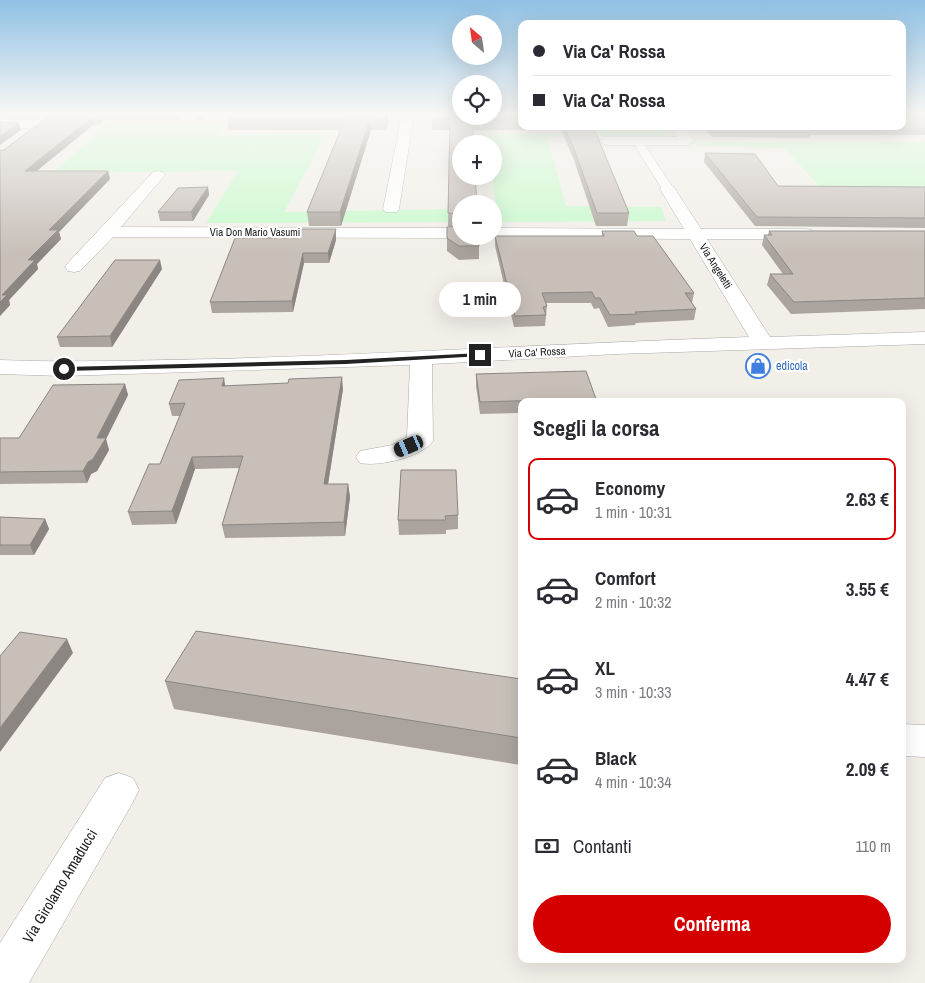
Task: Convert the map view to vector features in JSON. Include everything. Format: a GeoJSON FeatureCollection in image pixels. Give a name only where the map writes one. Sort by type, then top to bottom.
{"type":"FeatureCollection","features":[{"type":"Feature","properties":{"kind":"street"},"geometry":{"type":"LineString","coordinates":[[391,209],[400,161]]}},
{"type":"Feature","properties":{"kind":"street"},"geometry":{"type":"LineString","coordinates":[[650,161],[668,189]]}},
{"type":"Feature","properties":{"kind":"street"},"geometry":{"type":"LineString","coordinates":[[74,267],[108,232],[158,175]]}},
{"type":"Feature","properties":{"kind":"street","name":"Via Angeletti"},"geometry":{"type":"LineString","coordinates":[[668,189],[763,343]]}},
{"type":"Feature","properties":{"kind":"street","name":"Via Don Mario Vasumi"},"geometry":{"type":"LineString","coordinates":[[108,232],[452,233]]}},
{"type":"Feature","properties":{"kind":"street"},"geometry":{"type":"LineString","coordinates":[[502,233],[825,234]]}},
{"type":"Feature","properties":{"kind":"street","name":"Via Ca' Rossa"},"geometry":{"type":"LineString","coordinates":[[0,367],[64,369],[346,362],[617,348],[925,338]]}},
{"type":"Feature","properties":{"kind":"street"},"geometry":{"type":"LineString","coordinates":[[369,457],[398,451],[420,441],[421,358]]}},
{"type":"Feature","properties":{"kind":"street"},"geometry":{"type":"LineString","coordinates":[[906,740],[925,741]]}},
{"type":"Feature","properties":{"kind":"street","name":"Via Girolamo Amaducci"},"geometry":{"type":"LineString","coordinates":[[2,983],[119,790]]}},
{"type":"Feature","properties":{"kind":"green space"},"geometry":{"type":"Polygon","coordinates":[[[67,161],[312,161],[284,212],[452,209],[452,222],[206,223],[238,171],[53,173],[67,161]]]}},
{"type":"Feature","properties":{"kind":"green space"},"geometry":{"type":"Polygon","coordinates":[[[502,161],[554,161],[566,206],[661,207],[666,221],[502,222],[502,195],[494,195],[493,185],[502,185],[502,161]]]}},
{"type":"Feature","properties":{"kind":"green space"},"geometry":{"type":"Polygon","coordinates":[[[796,161],[925,161],[925,188],[821,188],[796,161]]]}},
{"type":"Feature","properties":{"kind":"building"},"geometry":{"type":"Polygon","coordinates":[[[0,161],[38,161],[25,171],[108,171],[49,230],[58,230],[28,260],[35,260],[2,295],[7,295],[0,302],[0,161]]]}},
{"type":"Feature","properties":{"kind":"building"},"geometry":{"type":"Polygon","coordinates":[[[328,161],[356,161],[340,212],[307,212],[328,161]]]}},
{"type":"Feature","properties":{"kind":"building"},"geometry":{"type":"Polygon","coordinates":[[[449,161],[452,161],[452,185],[476,185],[476,195],[452,195],[452,213],[448,213],[449,161]]]}},
{"type":"Feature","properties":{"kind":"building"},"geometry":{"type":"Polygon","coordinates":[[[578,161],[607,161],[629,213],[597,213],[578,161]]]}},
{"type":"Feature","properties":{"kind":"building"},"geometry":{"type":"Polygon","coordinates":[[[711,161],[760,161],[778,186],[925,187],[925,218],[757,217],[711,161]]]}},
{"type":"Feature","properties":{"kind":"building"},"geometry":{"type":"Polygon","coordinates":[[[208,187],[191,212],[158,212],[178,188],[208,187]]]}},
{"type":"Feature","properties":{"kind":"building"},"geometry":{"type":"Polygon","coordinates":[[[447,227],[452,227],[452,241],[447,238],[447,227]]]}},
{"type":"Feature","properties":{"kind":"building"},"geometry":{"type":"Polygon","coordinates":[[[302,229],[336,229],[328,253],[303,253],[292,301],[210,302],[235,238],[299,238],[302,229]]]}},
{"type":"Feature","properties":{"kind":"building"},"geometry":{"type":"Polygon","coordinates":[[[602,231],[634,231],[637,236],[653,236],[694,293],[685,293],[696,309],[610,315],[600,298],[595,298],[592,292],[542,293],[547,306],[543,307],[546,315],[515,316],[497,245],[502,245],[502,236],[604,236],[602,231]]]}},
{"type":"Feature","properties":{"kind":"building"},"geometry":{"type":"Polygon","coordinates":[[[769,231],[925,231],[925,298],[794,302],[770,274],[793,274],[764,235],[772,235],[769,231]]]}},
{"type":"Feature","properties":{"kind":"building"},"geometry":{"type":"Polygon","coordinates":[[[458,245],[479,245],[479,246],[458,245]]]}},
{"type":"Feature","properties":{"kind":"building"},"geometry":{"type":"Polygon","coordinates":[[[115,260],[160,260],[110,336],[57,337],[115,260]]]}},
{"type":"Feature","properties":{"kind":"building"},"geometry":{"type":"Polygon","coordinates":[[[586,371],[596,398],[518,398],[518,401],[480,402],[476,374],[586,371]]]}},
{"type":"Feature","properties":{"kind":"building"},"geometry":{"type":"Polygon","coordinates":[[[342,377],[324,484],[348,484],[344,522],[222,525],[243,456],[192,457],[172,511],[128,512],[149,464],[160,464],[185,403],[169,404],[179,380],[224,378],[222,386],[288,383],[289,379],[342,377]]]}},
{"type":"Feature","properties":{"kind":"building"},"geometry":{"type":"Polygon","coordinates":[[[125,384],[97,438],[106,438],[83,471],[0,472],[0,438],[19,438],[53,385],[125,384]]]}},
{"type":"Feature","properties":{"kind":"building"},"geometry":{"type":"Polygon","coordinates":[[[401,470],[456,470],[458,515],[445,516],[446,520],[398,520],[401,470]]]}},
{"type":"Feature","properties":{"kind":"building"},"geometry":{"type":"Polygon","coordinates":[[[0,517],[45,519],[30,545],[0,545],[0,517]]]}},
{"type":"Feature","properties":{"kind":"building"},"geometry":{"type":"Polygon","coordinates":[[[196,631],[518,679],[518,738],[165,681],[196,631]]]}},
{"type":"Feature","properties":{"kind":"building"},"geometry":{"type":"Polygon","coordinates":[[[20,632],[67,639],[0,728],[0,656],[20,632]]]}},
{"type":"Feature","properties":{"kind":"place","name":"edicola"},"geometry":{"type":"Point","coordinates":[758,366]}},
{"type":"Feature","properties":{"kind":"route"},"geometry":{"type":"LineString","coordinates":[[64,369],[346,362],[480,355]]}}]}
